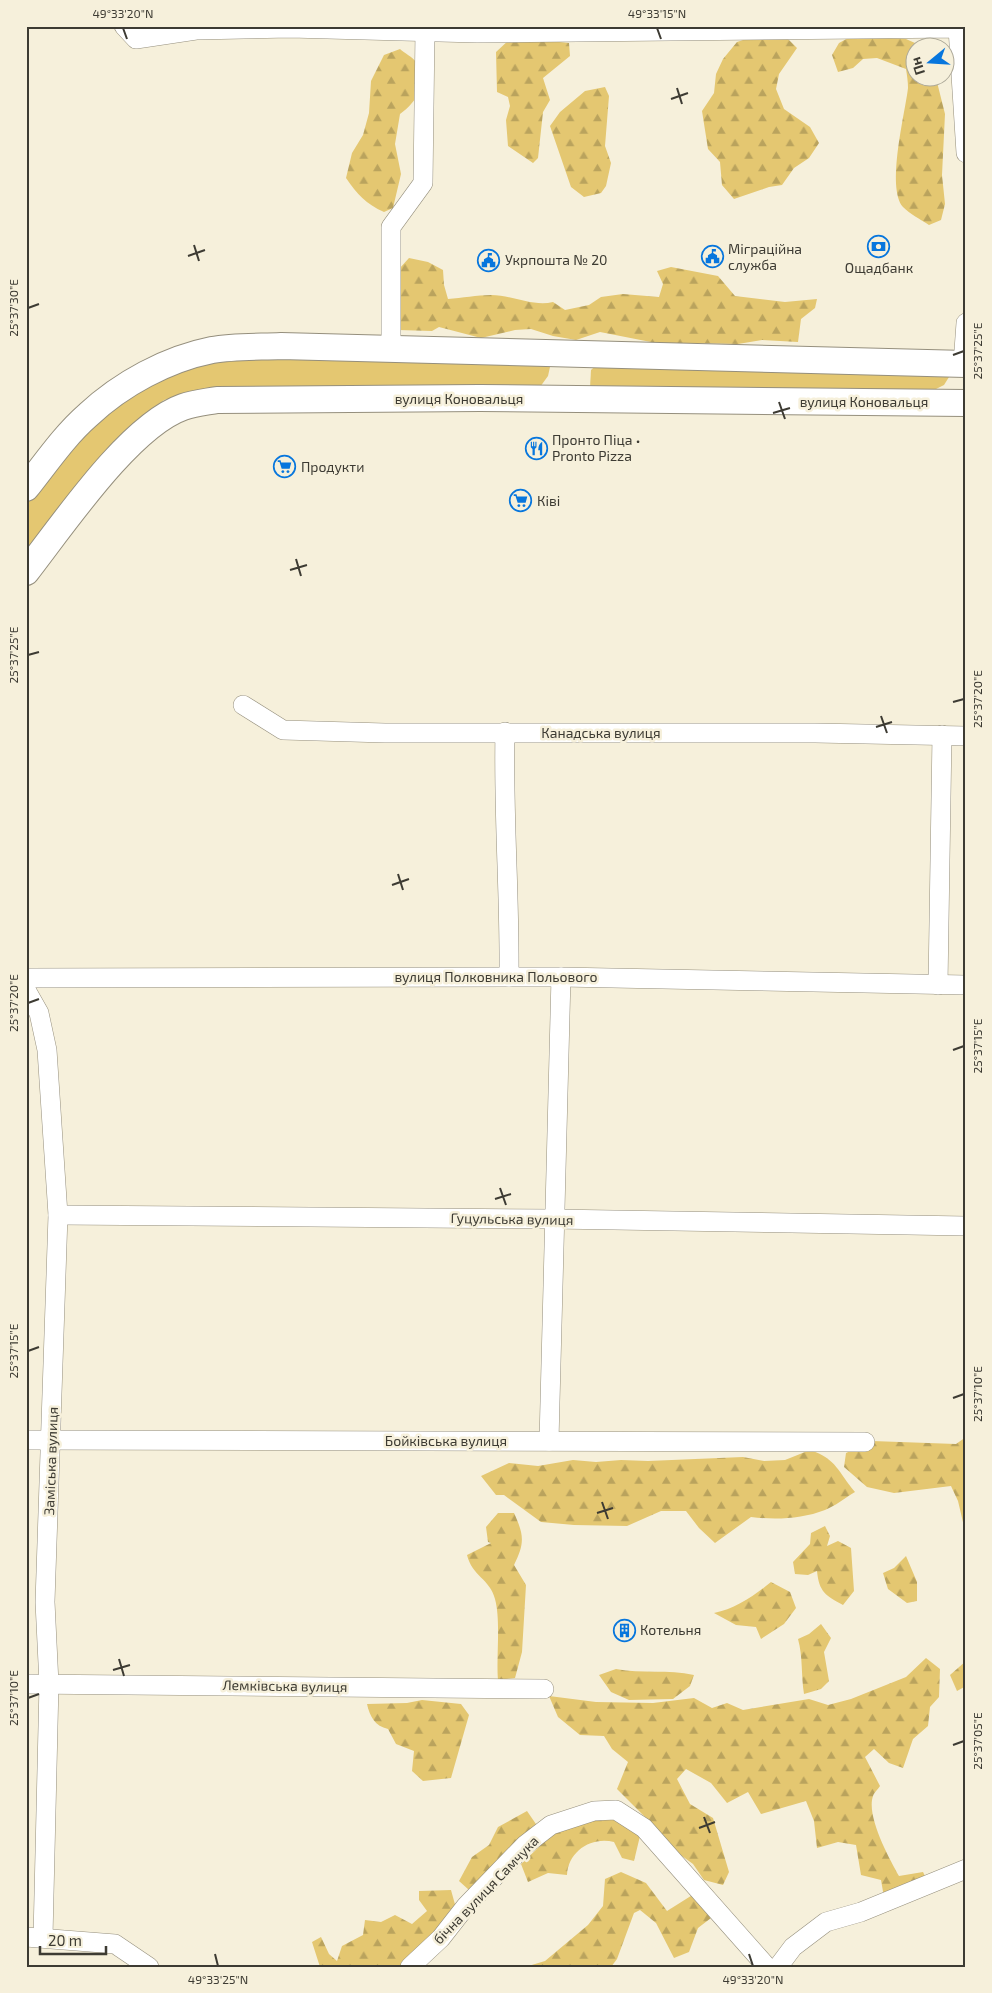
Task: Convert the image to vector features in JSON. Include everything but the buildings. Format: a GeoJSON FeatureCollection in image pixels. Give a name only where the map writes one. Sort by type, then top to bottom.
{"type":"FeatureCollection","features":[{"type":"Feature","properties":{"kind":"main road"},"geometry":{"type":"LineString","coordinates":[[26,488],[87,415],[129,384],[184,358],[213,350],[281,346],[964,364],[962,403]]}},
{"type":"Feature","properties":{"kind":"main road","name":"вулиця Коновальця"},"geometry":{"type":"LineString","coordinates":[[26,572],[92,488],[136,438],[161,418],[183,407],[217,400],[480,398],[962,403]]}},
{"type":"Feature","properties":{"kind":"street"},"geometry":{"type":"LineString","coordinates":[[124,26],[136,39],[196,30],[290,28],[477,33],[958,28],[966,153]]}},
{"type":"Feature","properties":{"kind":"street"},"geometry":{"type":"LineString","coordinates":[[390,349],[391,227],[423,183],[425,31]]}},
{"type":"Feature","properties":{"kind":"street"},"geometry":{"type":"LineString","coordinates":[[964,364],[966,323]]}},
{"type":"Feature","properties":{"kind":"street","name":"Канадська вулиця"},"geometry":{"type":"LineString","coordinates":[[243,705],[283,730],[385,733],[504,732],[966,736]]}},
{"type":"Feature","properties":{"kind":"street"},"geometry":{"type":"LineString","coordinates":[[504,732],[504,804],[510,929],[509,977]]}},
{"type":"Feature","properties":{"kind":"street"},"geometry":{"type":"LineString","coordinates":[[938,985],[942,735]]}},
{"type":"Feature","properties":{"kind":"street"},"geometry":{"type":"LineString","coordinates":[[549,1441],[561,977]]}},
{"type":"Feature","properties":{"kind":"street","name":"вулиця Полковника Польового"},"geometry":{"type":"LineString","coordinates":[[26,978],[561,977],[966,985]]}},
{"type":"Feature","properties":{"kind":"street","name":"Заміська вулиця"},"geometry":{"type":"LineString","coordinates":[[26,990],[39,1013],[47,1050],[58,1215],[52,1439],[45,1602],[50,1684],[35,1937]]}},
{"type":"Feature","properties":{"kind":"street","name":"Гуцульська вулиця"},"geometry":{"type":"LineString","coordinates":[[58,1215],[554,1219],[966,1226]]}},
{"type":"Feature","properties":{"kind":"street","name":"Бойківська вулиця"},"geometry":{"type":"LineString","coordinates":[[26,1440],[865,1442]]}},
{"type":"Feature","properties":{"kind":"street","name":"Лемківська вулиця"},"geometry":{"type":"LineString","coordinates":[[26,1684],[544,1689]]}},
{"type":"Feature","properties":{"kind":"street","name":"бічна вулиця Самчука"},"geometry":{"type":"LineString","coordinates":[[410,1967],[441,1938],[466,1906],[525,1845],[551,1825],[594,1811],[616,1810],[644,1828],[767,1967]]}},
{"type":"Feature","properties":{"kind":"street"},"geometry":{"type":"LineString","coordinates":[[778,1967],[792,1947],[826,1922],[861,1912],[966,1869]]}},
{"type":"Feature","properties":{"kind":"street"},"geometry":{"type":"LineString","coordinates":[[35,1937],[115,1944],[149,1967]]}},
{"type":"Feature","properties":{"kind":"green space"},"geometry":{"type":"Polygon","coordinates":[[[852,36],[904,39],[904,68],[877,58],[863,59],[853,68],[838,72],[832,55],[839,43],[852,36]]]}},
{"type":"Feature","properties":{"kind":"green space"},"geometry":{"type":"Polygon","coordinates":[[[512,37],[569,43],[570,56],[543,78],[550,100],[543,112],[538,158],[533,163],[508,146],[506,120],[510,106],[508,97],[497,92],[496,52],[512,37]]]}},
{"type":"Feature","properties":{"kind":"green space"},"geometry":{"type":"Polygon","coordinates":[[[752,37],[787,38],[797,48],[779,74],[776,89],[784,109],[810,127],[819,143],[809,158],[794,168],[782,185],[769,187],[734,199],[722,185],[720,162],[708,149],[702,111],[714,93],[716,74],[723,59],[737,42],[752,37]]]}},
{"type":"Feature","properties":{"kind":"green space"},"geometry":{"type":"Polygon","coordinates":[[[400,49],[416,62],[421,77],[421,84],[412,103],[400,114],[395,144],[401,174],[393,208],[384,212],[362,198],[346,178],[352,153],[363,135],[369,113],[371,81],[384,55],[400,49]]]}},
{"type":"Feature","properties":{"kind":"green space"},"geometry":{"type":"Polygon","coordinates":[[[605,87],[609,96],[605,146],[611,163],[606,186],[601,193],[584,197],[571,187],[550,126],[560,112],[585,91],[605,87]]]}},
{"type":"Feature","properties":{"kind":"green space"},"geometry":{"type":"Polygon","coordinates":[[[908,88],[938,88],[945,114],[942,175],[945,204],[941,220],[929,225],[906,210],[898,197],[896,167],[908,88]]]}},
{"type":"Feature","properties":{"kind":"green space"},"geometry":{"type":"Polygon","coordinates":[[[409,258],[428,262],[443,270],[444,285],[448,299],[491,295],[538,303],[553,302],[565,310],[589,305],[601,297],[623,294],[659,297],[663,284],[657,271],[671,267],[718,276],[735,296],[785,302],[817,299],[815,308],[801,319],[798,342],[762,340],[738,344],[692,343],[666,345],[600,332],[576,340],[553,336],[531,329],[515,330],[481,338],[439,327],[432,331],[398,330],[399,269],[409,258]]]}},
{"type":"Feature","properties":{"kind":"green space"},"geometry":{"type":"Polygon","coordinates":[[[244,357],[543,364],[550,367],[548,376],[540,387],[213,387],[164,400],[154,408],[26,554],[26,504],[78,439],[122,399],[189,368],[244,357]]]}},
{"type":"Feature","properties":{"kind":"green space"},"geometry":{"type":"Polygon","coordinates":[[[600,362],[946,371],[949,377],[944,385],[934,390],[590,388],[591,370],[600,362]]]}},
{"type":"Feature","properties":{"kind":"green space"},"geometry":{"type":"Polygon","coordinates":[[[966,1437],[966,1535],[958,1501],[951,1486],[894,1493],[867,1487],[844,1467],[846,1453],[872,1441],[956,1444],[966,1437]]]}},
{"type":"Feature","properties":{"kind":"green space"},"geometry":{"type":"Polygon","coordinates":[[[810,1450],[832,1462],[855,1492],[829,1508],[816,1513],[798,1517],[751,1517],[715,1543],[699,1528],[686,1511],[661,1511],[627,1526],[541,1522],[504,1495],[496,1495],[481,1476],[509,1463],[538,1466],[573,1460],[596,1462],[743,1457],[764,1461],[785,1460],[810,1450]]]}},
{"type":"Feature","properties":{"kind":"green space"},"geometry":{"type":"Polygon","coordinates":[[[498,1513],[514,1513],[522,1539],[520,1551],[514,1565],[526,1585],[522,1652],[515,1678],[498,1680],[498,1618],[495,1599],[493,1592],[469,1562],[467,1555],[491,1543],[488,1542],[486,1527],[498,1513]]]}},
{"type":"Feature","properties":{"kind":"green space"},"geometry":{"type":"Polygon","coordinates":[[[825,1526],[830,1536],[827,1546],[838,1541],[851,1548],[854,1591],[843,1605],[824,1592],[817,1571],[808,1575],[795,1574],[793,1562],[810,1544],[811,1533],[825,1526]]]}},
{"type":"Feature","properties":{"kind":"green space"},"geometry":{"type":"Polygon","coordinates":[[[906,1556],[917,1582],[917,1601],[907,1603],[888,1589],[883,1573],[894,1568],[906,1556]]]}},
{"type":"Feature","properties":{"kind":"green space"},"geometry":{"type":"Polygon","coordinates":[[[771,1582],[790,1592],[796,1608],[784,1624],[761,1639],[756,1627],[736,1625],[714,1613],[744,1601],[771,1582]]]}},
{"type":"Feature","properties":{"kind":"green space"},"geometry":{"type":"Polygon","coordinates":[[[821,1624],[831,1638],[824,1652],[829,1681],[821,1689],[804,1694],[798,1639],[809,1634],[821,1624]]]}},
{"type":"Feature","properties":{"kind":"green space"},"geometry":{"type":"Polygon","coordinates":[[[926,1658],[940,1669],[939,1697],[930,1707],[928,1726],[913,1739],[903,1768],[889,1763],[874,1749],[865,1757],[880,1786],[873,1796],[873,1814],[880,1837],[890,1859],[899,1876],[923,1872],[929,1884],[885,1903],[881,1880],[861,1875],[856,1845],[838,1842],[817,1848],[814,1821],[806,1801],[761,1814],[748,1792],[727,1803],[711,1783],[686,1769],[677,1779],[690,1804],[713,1818],[729,1872],[723,1885],[704,1880],[693,1864],[671,1848],[648,1820],[617,1789],[628,1762],[612,1749],[604,1736],[580,1735],[558,1717],[549,1696],[596,1702],[653,1703],[694,1698],[712,1708],[727,1703],[743,1710],[809,1699],[828,1705],[851,1699],[906,1677],[926,1658]]]}},
{"type":"Feature","properties":{"kind":"green space"},"geometry":{"type":"Polygon","coordinates":[[[966,1661],[966,1686],[957,1691],[950,1675],[966,1661]]]}},
{"type":"Feature","properties":{"kind":"green space"},"geometry":{"type":"Polygon","coordinates":[[[616,1669],[694,1675],[690,1686],[673,1699],[629,1700],[611,1692],[599,1675],[616,1669]]]}},
{"type":"Feature","properties":{"kind":"green space"},"geometry":{"type":"Polygon","coordinates":[[[422,1700],[461,1704],[469,1715],[451,1778],[423,1781],[412,1771],[414,1751],[396,1744],[388,1729],[383,1728],[374,1720],[367,1704],[407,1703],[422,1700]]]}},
{"type":"Feature","properties":{"kind":"green space"},"geometry":{"type":"Polygon","coordinates":[[[527,1811],[538,1827],[469,1890],[459,1881],[472,1857],[489,1845],[498,1827],[527,1811]]]}},
{"type":"Feature","properties":{"kind":"green space"},"geometry":{"type":"Polygon","coordinates":[[[614,1812],[640,1836],[634,1861],[622,1858],[614,1842],[598,1841],[590,1843],[577,1852],[568,1866],[567,1875],[548,1873],[528,1882],[521,1864],[559,1828],[593,1821],[614,1812]]]}},
{"type":"Feature","properties":{"kind":"green space"},"geometry":{"type":"Polygon","coordinates":[[[621,1872],[646,1883],[667,1911],[694,1894],[711,1918],[698,1928],[689,1952],[674,1958],[656,1923],[640,1910],[634,1913],[617,1959],[611,1967],[525,1967],[545,1961],[588,1925],[603,1906],[605,1879],[621,1872]]]}},
{"type":"Feature","properties":{"kind":"green space"},"geometry":{"type":"Polygon","coordinates":[[[451,1890],[456,1908],[402,1967],[320,1967],[312,1942],[321,1937],[329,1954],[337,1961],[342,1946],[363,1935],[365,1920],[381,1922],[395,1915],[412,1924],[427,1911],[419,1900],[419,1891],[451,1890]]]}},
{"type":"Feature","properties":{"kind":"place","name":"Ощадбанк"},"geometry":{"type":"Point","coordinates":[879,246]}},
{"type":"Feature","properties":{"kind":"place","name":"Міграційна служба"},"geometry":{"type":"Point","coordinates":[712,257]}},
{"type":"Feature","properties":{"kind":"place","name":"Укрпошта № 20"},"geometry":{"type":"Point","coordinates":[489,260]}},
{"type":"Feature","properties":{"kind":"place","name":"Пронто Піца • Pronto Pizza"},"geometry":{"type":"Point","coordinates":[536,448]}},
{"type":"Feature","properties":{"kind":"place","name":"Продукти"},"geometry":{"type":"Point","coordinates":[285,467]}},
{"type":"Feature","properties":{"kind":"place","name":"Ківі"},"geometry":{"type":"Point","coordinates":[521,501]}},
{"type":"Feature","properties":{"kind":"place","name":"Котельня"},"geometry":{"type":"Point","coordinates":[624,1630]}}]}
